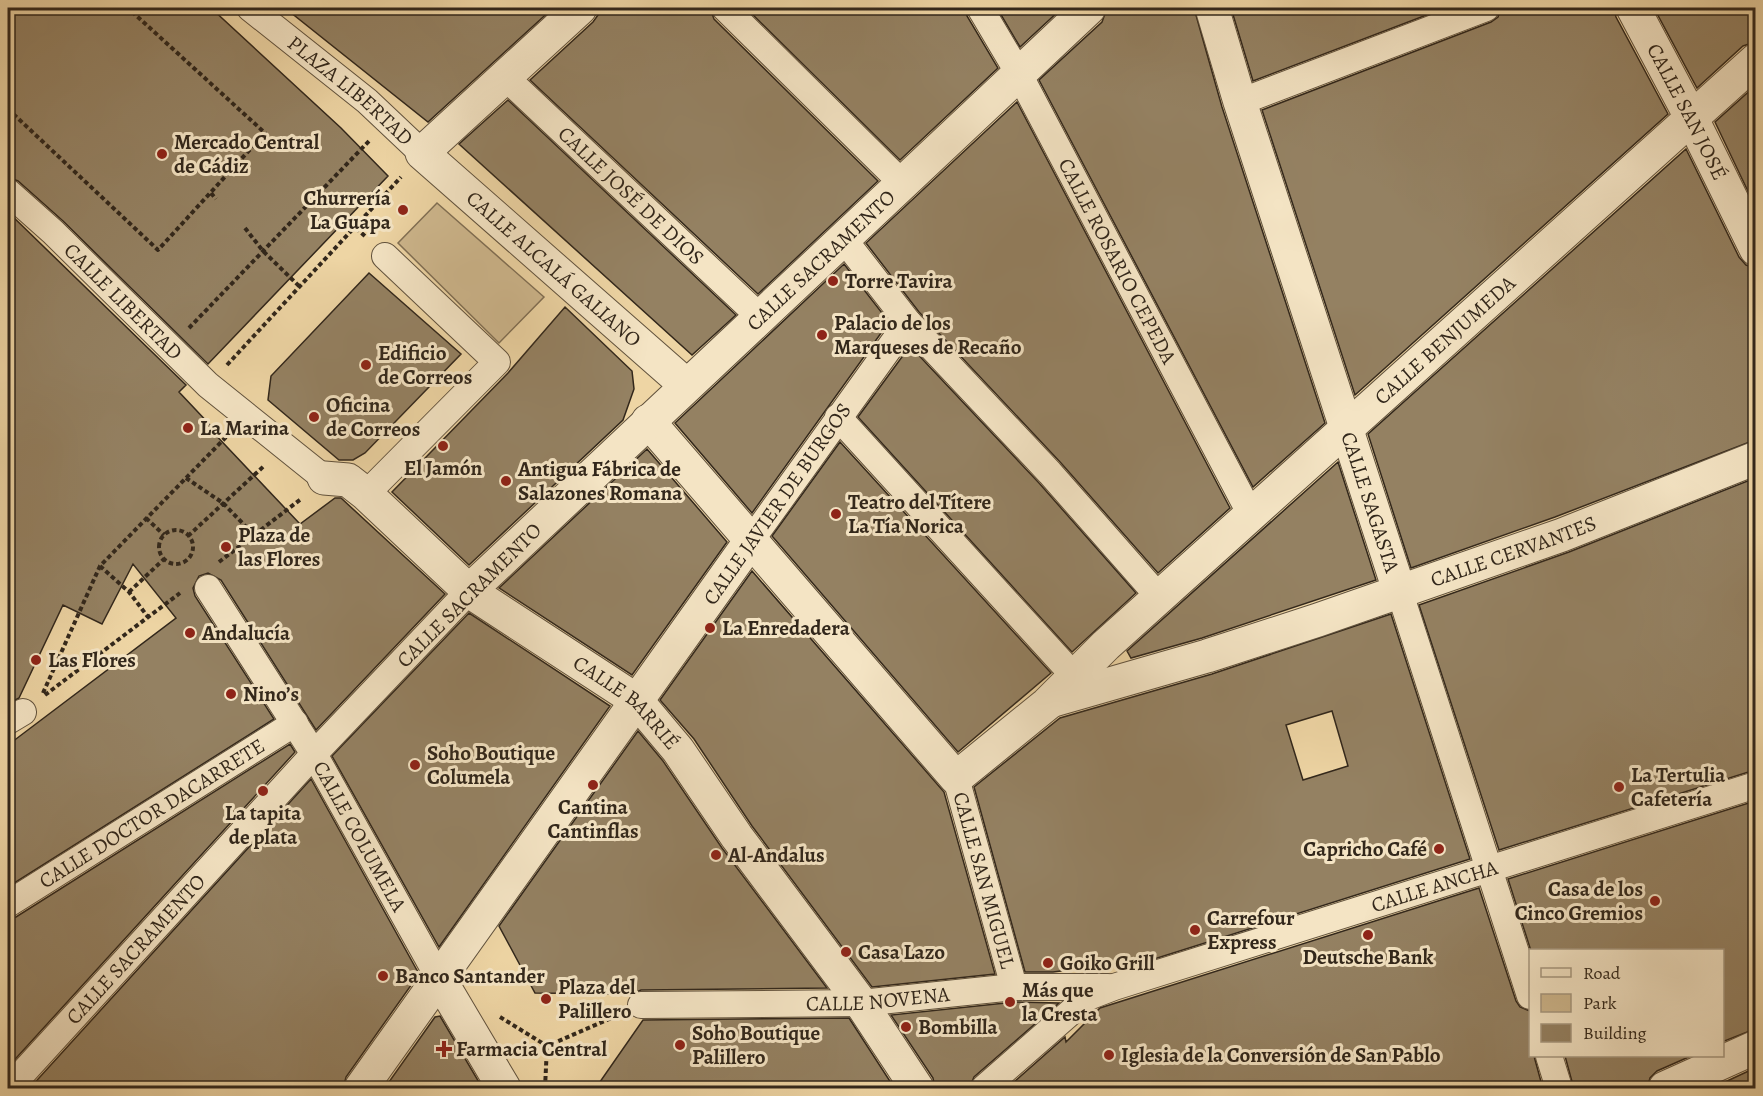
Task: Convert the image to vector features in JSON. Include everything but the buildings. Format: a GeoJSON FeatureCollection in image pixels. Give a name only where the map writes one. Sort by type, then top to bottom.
{"type":"FeatureCollection","features":[{"type":"Feature","properties":{"kind":"street","name":"PLAZA LIBERTAD"},"geometry":{"type":"LineString","coordinates":[[250,8],[388,121],[422,153]]}},
{"type":"Feature","properties":{"kind":"street"},"geometry":{"type":"LineString","coordinates":[[422,153],[503,75],[580,8]]}},
{"type":"Feature","properties":{"kind":"street"},"geometry":{"type":"LineString","coordinates":[[725,8],[901,182]]}},
{"type":"Feature","properties":{"kind":"street","name":"CALLE ROSARIO CEPEDA"},"geometry":{"type":"LineString","coordinates":[[980,8],[1019,74],[1251,515]]}},
{"type":"Feature","properties":{"kind":"street","name":"CALLE SACRAMENTO"},"geometry":{"type":"LineString","coordinates":[[9,1089],[314,754],[468,591],[842,237],[1089,8]]}},
{"type":"Feature","properties":{"kind":"street","name":"CALLE SAGASTA"},"geometry":{"type":"LineString","coordinates":[[1212,8],[1240,102],[1491,868],[1529,993]]}},
{"type":"Feature","properties":{"kind":"street"},"geometry":{"type":"LineString","coordinates":[[1240,102],[1486,8]]}},
{"type":"Feature","properties":{"kind":"street","name":"CALLE SAN JOSÉ"},"geometry":{"type":"LineString","coordinates":[[1632,8],[1692,119],[1755,249]]}},
{"type":"Feature","properties":{"kind":"street","name":"CALLE BENJUMEDA"},"geometry":{"type":"LineString","coordinates":[[1047,704],[1106,645],[1755,60]]}},
{"type":"Feature","properties":{"kind":"street","name":"CALLE JOSÉ DE DIOS"},"geometry":{"type":"LineString","coordinates":[[503,75],[759,316]]}},
{"type":"Feature","properties":{"kind":"street","name":"CALLE ALCALÁ GALIANO"},"geometry":{"type":"LineString","coordinates":[[422,153],[686,385]]}},
{"type":"Feature","properties":{"kind":"street","name":"CALLE LIBERTAD"},"geometry":{"type":"LineString","coordinates":[[8,192],[53,232],[208,386],[324,478]]}},
{"type":"Feature","properties":{"kind":"street"},"geometry":{"type":"LineString","coordinates":[[842,237],[908,321],[1050,472],[1160,597]]}},
{"type":"Feature","properties":{"kind":"street"},"geometry":{"type":"LineString","coordinates":[[366,494],[497,362],[385,256]]}},
{"type":"Feature","properties":{"kind":"street","name":"CALLE JAVIER DE BURGOS"},"geometry":{"type":"LineString","coordinates":[[361,1089],[908,321]]}},
{"type":"Feature","properties":{"kind":"street"},"geometry":{"type":"LineString","coordinates":[[838,417],[1075,677]]}},
{"type":"Feature","properties":{"kind":"street","name":"CALLE SAN MIGUEL"},"geometry":{"type":"LineString","coordinates":[[648,421],[956,778],[1014,987]]}},
{"type":"Feature","properties":{"kind":"street","name":"CALLE CERVANTES"},"geometry":{"type":"LineString","coordinates":[[1047,704],[1067,695],[1318,620],[1562,535],[1755,458]]}},
{"type":"Feature","properties":{"kind":"street","name":"CALLE BARRIÉ"},"geometry":{"type":"LineString","coordinates":[[324,478],[348,480],[366,494],[468,591],[636,700],[678,750],[737,837],[861,1003],[917,1089]]}},
{"type":"Feature","properties":{"kind":"street","name":"CALLE COLUMELA"},"geometry":{"type":"LineString","coordinates":[[208,588],[314,754],[440,980],[504,1089]]}},
{"type":"Feature","properties":{"kind":"street"},"geometry":{"type":"LineString","coordinates":[[1106,645],[1130,678]]}},
{"type":"Feature","properties":{"kind":"street"},"geometry":{"type":"LineString","coordinates":[[956,778],[1047,704]]}},
{"type":"Feature","properties":{"kind":"street","name":"CALLE DOCTOR DACARRETE"},"geometry":{"type":"LineString","coordinates":[[8,904],[295,723]]}},
{"type":"Feature","properties":{"kind":"street","name":"CALLE ANCHA"},"geometry":{"type":"LineString","coordinates":[[1114,987],[1755,785]]}},
{"type":"Feature","properties":{"kind":"street","name":"CALLE NOVENA"},"geometry":{"type":"LineString","coordinates":[[641,1005],[861,1003],[1014,987],[1114,987]]}},
{"type":"Feature","properties":{"kind":"street"},"geometry":{"type":"LineString","coordinates":[[984,1089],[1088,998],[1114,987]]}},
{"type":"Feature","properties":{"kind":"street"},"geometry":{"type":"LineString","coordinates":[[1665,1089],[1755,1047]]}},
{"type":"Feature","properties":{"kind":"street"},"geometry":{"type":"LineString","coordinates":[[1549,1057],[1559,1089]]}},
{"type":"Feature","properties":{"kind":"path"},"geometry":{"type":"LineString","coordinates":[[8,109],[158,250],[265,133],[129,8]]}},
{"type":"Feature","properties":{"kind":"path"},"geometry":{"type":"LineString","coordinates":[[8,118],[12,113]]}},
{"type":"Feature","properties":{"kind":"path"},"geometry":{"type":"LineString","coordinates":[[169,349],[388,121]]}},
{"type":"Feature","properties":{"kind":"path"},"geometry":{"type":"LineString","coordinates":[[208,386],[422,153]]}},
{"type":"Feature","properties":{"kind":"path"},"geometry":{"type":"LineString","coordinates":[[211,193],[216,199]]}},
{"type":"Feature","properties":{"kind":"path"},"geometry":{"type":"LineString","coordinates":[[245,228],[263,251],[300,287]]}},
{"type":"Feature","properties":{"kind":"path"},"geometry":{"type":"LineString","coordinates":[[182,591],[40,699],[100,566],[186,478],[242,415]]}},
{"type":"Feature","properties":{"kind":"path"},"geometry":{"type":"LineString","coordinates":[[188,536],[283,447]]}},
{"type":"Feature","properties":{"kind":"path"},"geometry":{"type":"LineString","coordinates":[[186,478],[224,503],[254,535]]}},
{"type":"Feature","properties":{"kind":"path"},"geometry":{"type":"LineString","coordinates":[[218,563],[308,494],[324,478]]}},
{"type":"Feature","properties":{"kind":"path"},"geometry":{"type":"LineString","coordinates":[[146,518],[164,535]]}},
{"type":"Feature","properties":{"kind":"path"},"geometry":{"type":"LineString","coordinates":[[174,530],[188,536],[192,546],[185,561],[174,564],[164,559],[159,549],[164,535],[174,530]]}},
{"type":"Feature","properties":{"kind":"path"},"geometry":{"type":"LineString","coordinates":[[129,592],[164,559]]}},
{"type":"Feature","properties":{"kind":"path"},"geometry":{"type":"LineString","coordinates":[[100,566],[129,592],[148,617]]}},
{"type":"Feature","properties":{"kind":"path"},"geometry":{"type":"LineString","coordinates":[[547,1046],[641,1005]]}},
{"type":"Feature","properties":{"kind":"path"},"geometry":{"type":"LineString","coordinates":[[498,1016],[547,1046]]}},
{"type":"Feature","properties":{"kind":"path"},"geometry":{"type":"LineString","coordinates":[[544,1089],[547,1046]]}},
{"type":"Feature","properties":{"kind":"green space"},"geometry":{"type":"Polygon","coordinates":[[[437,203],[544,297],[499,343],[398,243],[437,203]]]}},
{"type":"Feature","properties":{"kind":"place","name":"Mercado Central de Cádiz"},"geometry":{"type":"Point","coordinates":[162,154]}},
{"type":"Feature","properties":{"kind":"place","name":"Churrería La Guapa"},"geometry":{"type":"Point","coordinates":[403,210]}},
{"type":"Feature","properties":{"kind":"place","name":"Torre Tavira"},"geometry":{"type":"Point","coordinates":[833,281]}},
{"type":"Feature","properties":{"kind":"place","name":"Palacio de los Marqueses de Recaño"},"geometry":{"type":"Point","coordinates":[822,335]}},
{"type":"Feature","properties":{"kind":"place","name":"Edificio de Correos"},"geometry":{"type":"Point","coordinates":[366,365]}},
{"type":"Feature","properties":{"kind":"place","name":"Oficina de Correos"},"geometry":{"type":"Point","coordinates":[314,417]}},
{"type":"Feature","properties":{"kind":"place","name":"La Marina"},"geometry":{"type":"Point","coordinates":[188,428]}},
{"type":"Feature","properties":{"kind":"place","name":"El Jamón"},"geometry":{"type":"Point","coordinates":[443,446]}},
{"type":"Feature","properties":{"kind":"place","name":"Antigua Fábrica de Salazones Romana"},"geometry":{"type":"Point","coordinates":[506,481]}},
{"type":"Feature","properties":{"kind":"place","name":"Teatro del Títere La Tía Norica"},"geometry":{"type":"Point","coordinates":[836,514]}},
{"type":"Feature","properties":{"kind":"place","name":"Plaza de las Flores"},"geometry":{"type":"Point","coordinates":[226,547]}},
{"type":"Feature","properties":{"kind":"place","name":"La Enredadera"},"geometry":{"type":"Point","coordinates":[710,628]}},
{"type":"Feature","properties":{"kind":"place","name":"Andalucía"},"geometry":{"type":"Point","coordinates":[190,633]}},
{"type":"Feature","properties":{"kind":"place","name":"Las Flores"},"geometry":{"type":"Point","coordinates":[36,660]}},
{"type":"Feature","properties":{"kind":"place","name":"Nino’s"},"geometry":{"type":"Point","coordinates":[231,694]}},
{"type":"Feature","properties":{"kind":"place","name":"Soho Boutique Columela"},"geometry":{"type":"Point","coordinates":[415,765]}},
{"type":"Feature","properties":{"kind":"place","name":"Cantina Cantinflas"},"geometry":{"type":"Point","coordinates":[593,785]}},
{"type":"Feature","properties":{"kind":"place","name":"La Tertulia Cafetería"},"geometry":{"type":"Point","coordinates":[1619,787]}},
{"type":"Feature","properties":{"kind":"place","name":"La tapita de plata"},"geometry":{"type":"Point","coordinates":[263,791]}},
{"type":"Feature","properties":{"kind":"place","name":"Capricho Café"},"geometry":{"type":"Point","coordinates":[1439,849]}},
{"type":"Feature","properties":{"kind":"place","name":"Al-Andalus"},"geometry":{"type":"Point","coordinates":[716,855]}},
{"type":"Feature","properties":{"kind":"place","name":"Casa de los Cinco Gremios"},"geometry":{"type":"Point","coordinates":[1655,901]}},
{"type":"Feature","properties":{"kind":"place","name":"Carrefour Express"},"geometry":{"type":"Point","coordinates":[1195,930]}},
{"type":"Feature","properties":{"kind":"place","name":"Deutsche Bank"},"geometry":{"type":"Point","coordinates":[1368,935]}},
{"type":"Feature","properties":{"kind":"place","name":"Casa Lazo"},"geometry":{"type":"Point","coordinates":[846,952]}},
{"type":"Feature","properties":{"kind":"place","name":"Goiko Grill"},"geometry":{"type":"Point","coordinates":[1048,963]}},
{"type":"Feature","properties":{"kind":"place","name":"Banco Santander"},"geometry":{"type":"Point","coordinates":[383,976]}},
{"type":"Feature","properties":{"kind":"place","name":"Plaza del Palillero"},"geometry":{"type":"Point","coordinates":[546,999]}},
{"type":"Feature","properties":{"kind":"place","name":"Más que la Cresta"},"geometry":{"type":"Point","coordinates":[1010,1002]}},
{"type":"Feature","properties":{"kind":"place","name":"Bombilla"},"geometry":{"type":"Point","coordinates":[906,1027]}},
{"type":"Feature","properties":{"kind":"place","name":"Soho Boutique Palillero"},"geometry":{"type":"Point","coordinates":[680,1045]}},
{"type":"Feature","properties":{"kind":"place","name":"Farmacia Central"},"geometry":{"type":"Point","coordinates":[444,1049]}},
{"type":"Feature","properties":{"kind":"place","name":"Iglesia de la Conversión de San Pablo"},"geometry":{"type":"Point","coordinates":[1109,1055]}}]}
